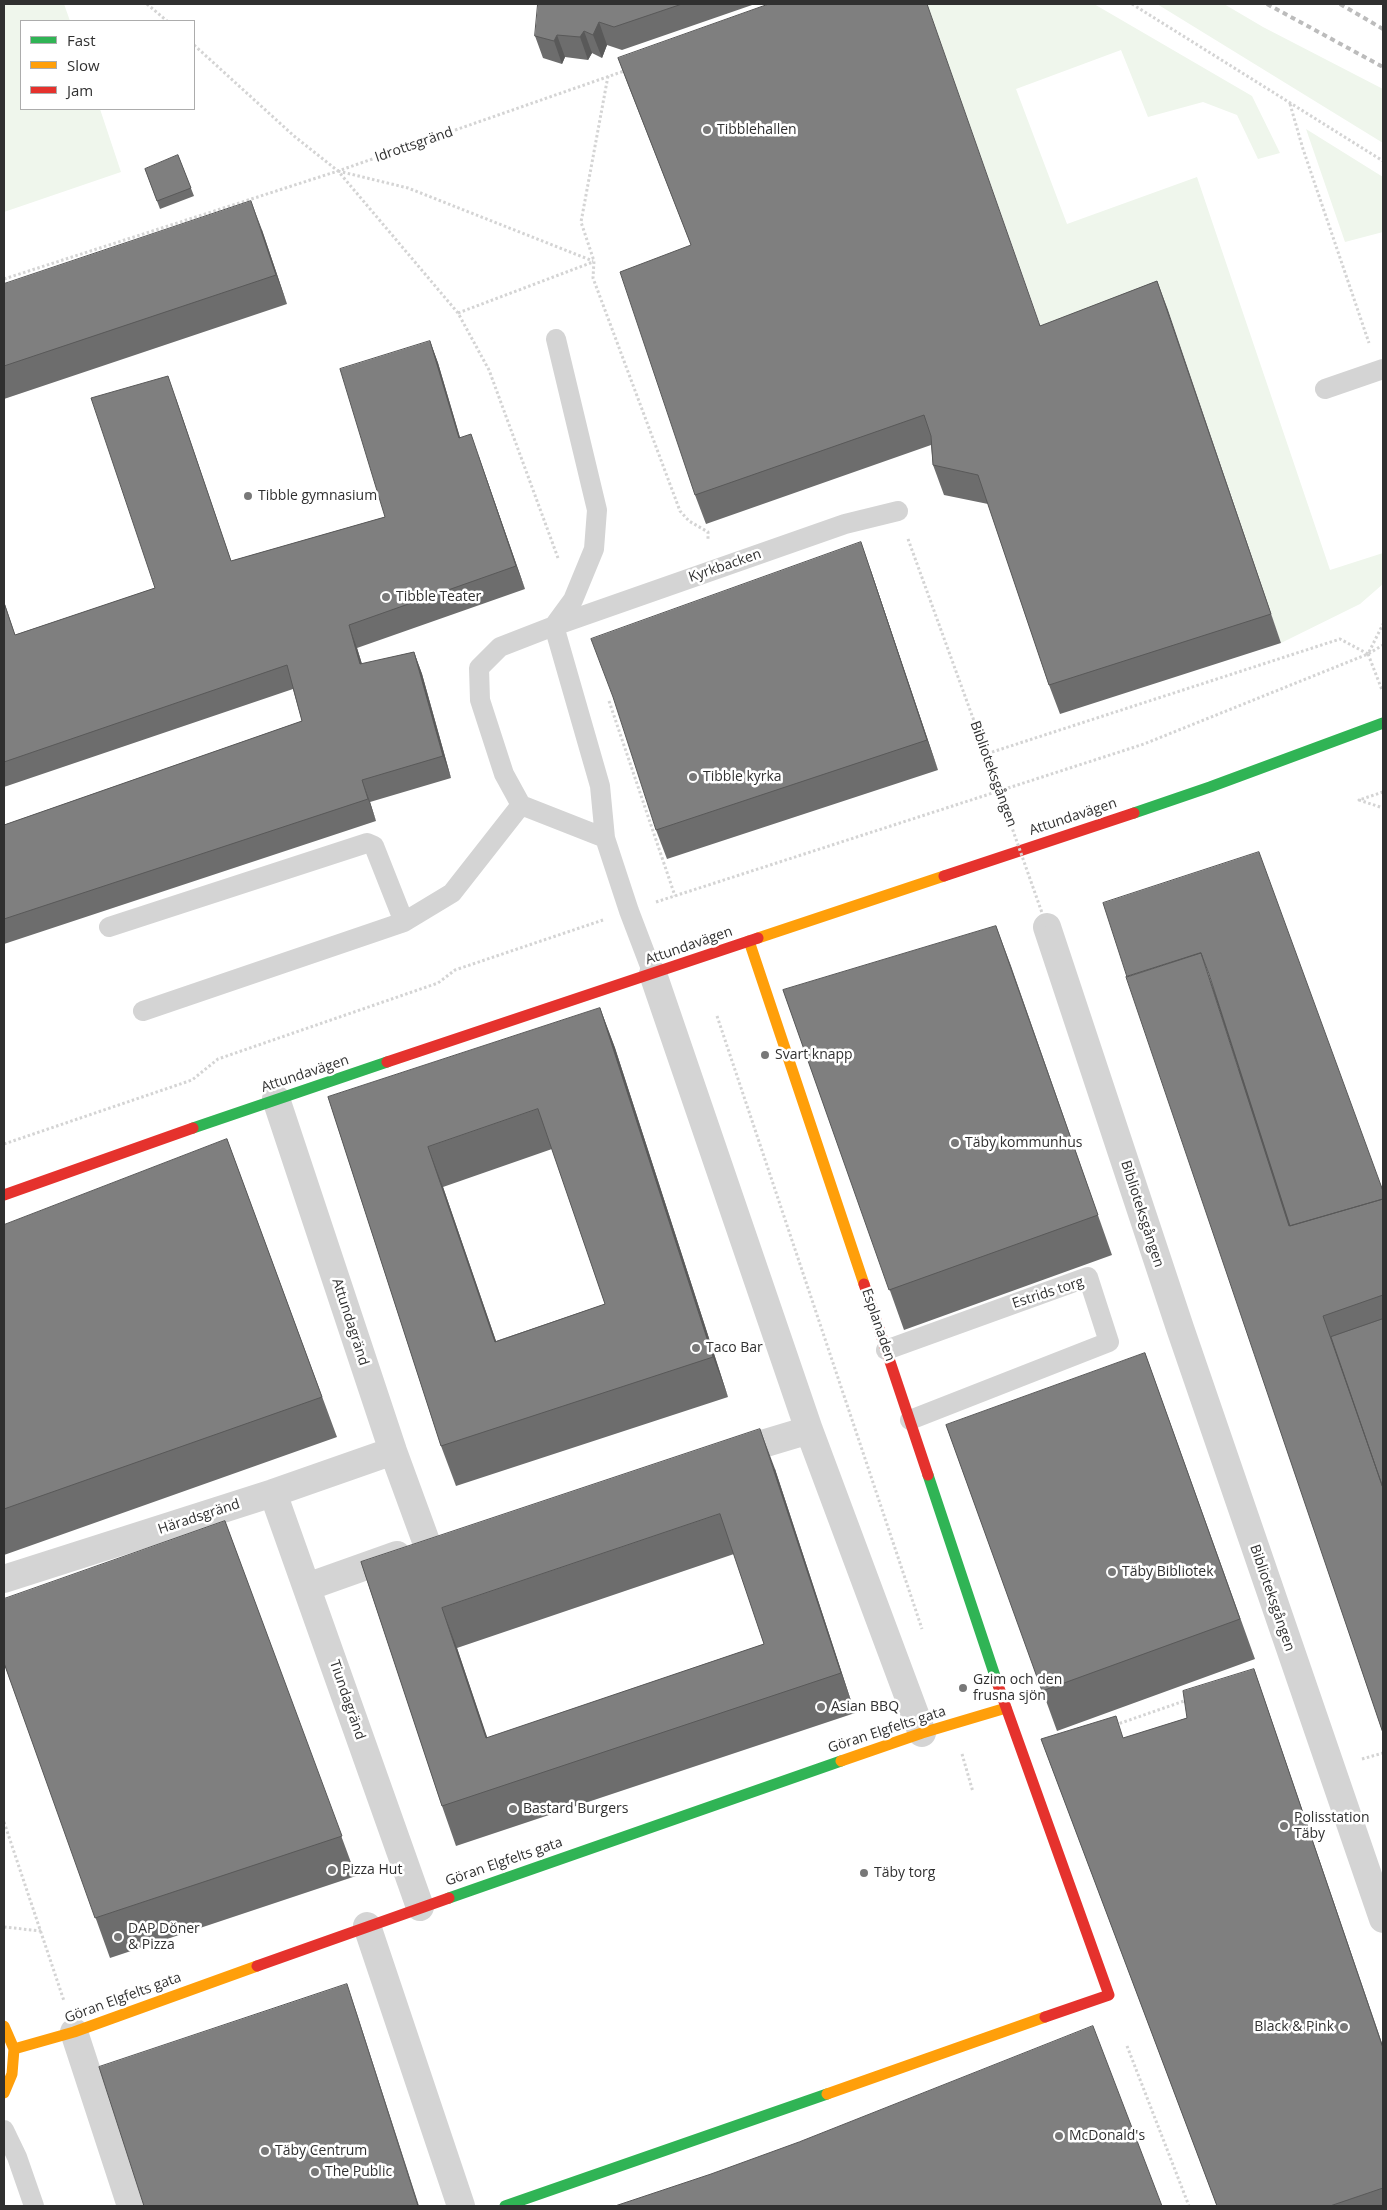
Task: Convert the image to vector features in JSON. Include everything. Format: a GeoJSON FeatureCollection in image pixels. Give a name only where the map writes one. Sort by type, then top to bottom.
{"type":"FeatureCollection","features":[{"type":"Feature","properties":{"kind":"street","name":"Attundavägen"},"geometry":{"type":"LineString","coordinates":[[4,1194],[276,1099],[1210,787],[1383,723]]}},
{"type":"Feature","properties":{"kind":"street","name":"Biblioteksgången"},"geometry":{"type":"LineString","coordinates":[[1047,927],[1183,1338],[1383,1919]]}},
{"type":"Feature","properties":{"kind":"street","name":"Esplanaden"},"geometry":{"type":"LineString","coordinates":[[505,2206],[1109,1995],[1006,1708],[749,941]]}},
{"type":"Feature","properties":{"kind":"street"},"geometry":{"type":"LineString","coordinates":[[653,974],[809,1430],[922,1733]]}},
{"type":"Feature","properties":{"kind":"street","name":"Attundagränd"},"geometry":{"type":"LineString","coordinates":[[276,1099],[393,1451],[437,1541],[307,1587]]}},
{"type":"Feature","properties":{"kind":"street"},"geometry":{"type":"LineString","coordinates":[[704,1461],[809,1430]]}},
{"type":"Feature","properties":{"kind":"street","name":"Häradsgränd"},"geometry":{"type":"LineString","coordinates":[[4,1579],[273,1493],[393,1451]]}},
{"type":"Feature","properties":{"kind":"street","name":"Tiundagränd"},"geometry":{"type":"LineString","coordinates":[[273,1493],[420,1908]]}},
{"type":"Feature","properties":{"kind":"street","name":"Göran Elgfelts gata"},"geometry":{"type":"LineString","coordinates":[[14,2049],[74,2032],[367,1926],[922,1733],[1006,1708]]}},
{"type":"Feature","properties":{"kind":"street"},"geometry":{"type":"LineString","coordinates":[[367,1926],[461,2206]]}},
{"type":"Feature","properties":{"kind":"street"},"geometry":{"type":"LineString","coordinates":[[4,2026],[14,2049],[12,2074],[4,2093]]}},
{"type":"Feature","properties":{"kind":"street"},"geometry":{"type":"LineString","coordinates":[[74,2032],[132,2206]]}},
{"type":"Feature","properties":{"kind":"lane"},"geometry":{"type":"LineString","coordinates":[[556,339],[597,510],[594,549],[573,600],[554,626],[600,786],[605,838],[629,911],[653,974]]}},
{"type":"Feature","properties":{"kind":"lane"},"geometry":{"type":"LineString","coordinates":[[1325,389],[1381,370]]}},
{"type":"Feature","properties":{"kind":"lane","name":"Kyrkbacken"},"geometry":{"type":"LineString","coordinates":[[521,806],[504,774],[480,700],[479,668],[500,647],[554,626],[845,524],[898,511]]}},
{"type":"Feature","properties":{"kind":"lane"},"geometry":{"type":"LineString","coordinates":[[144,1011],[404,922],[452,893],[521,806],[605,838]]}},
{"type":"Feature","properties":{"kind":"lane"},"geometry":{"type":"LineString","coordinates":[[109,927],[367,843],[374,846],[404,922]]}},
{"type":"Feature","properties":{"kind":"lane","name":"Estrids torg"},"geometry":{"type":"LineString","coordinates":[[886,1350],[1088,1277],[1109,1342],[910,1420]]}},
{"type":"Feature","properties":{"kind":"lane"},"geometry":{"type":"LineString","coordinates":[[4,2130],[17,2157],[34,2206]]}},
{"type":"Feature","properties":{"kind":"path"},"geometry":{"type":"LineString","coordinates":[[147,4],[166,20]]}},
{"type":"Feature","properties":{"kind":"path"},"geometry":{"type":"LineString","coordinates":[[1132,4],[1383,161]]}},
{"type":"Feature","properties":{"kind":"path"},"geometry":{"type":"LineString","coordinates":[[195,47],[294,136],[338,171],[458,313],[489,370],[573,600]]}},
{"type":"Feature","properties":{"kind":"path","name":"Idrottsgränd"},"geometry":{"type":"LineString","coordinates":[[4,279],[338,171],[636,67]]}},
{"type":"Feature","properties":{"kind":"path"},"geometry":{"type":"LineString","coordinates":[[608,76],[581,222],[594,261],[593,278],[680,511],[689,521],[708,532],[709,543]]}},
{"type":"Feature","properties":{"kind":"path"},"geometry":{"type":"LineString","coordinates":[[1290,104],[1303,149],[1381,370]]}},
{"type":"Feature","properties":{"kind":"path"},"geometry":{"type":"LineString","coordinates":[[338,171],[408,188],[594,261]]}},
{"type":"Feature","properties":{"kind":"path"},"geometry":{"type":"LineString","coordinates":[[458,313],[594,261]]}},
{"type":"Feature","properties":{"kind":"path","name":"Biblioteksgången"},"geometry":{"type":"LineString","coordinates":[[898,511],[1047,927]]}},
{"type":"Feature","properties":{"kind":"path"},"geometry":{"type":"LineString","coordinates":[[1368,654],[1383,624]]}},
{"type":"Feature","properties":{"kind":"path"},"geometry":{"type":"LineString","coordinates":[[986,754],[1340,639],[1368,654],[1383,692]]}},
{"type":"Feature","properties":{"kind":"path"},"geometry":{"type":"LineString","coordinates":[[4,1144],[192,1080],[218,1059],[438,983],[455,970],[629,911],[1144,744],[1368,654],[1383,645]]}},
{"type":"Feature","properties":{"kind":"path"},"geometry":{"type":"LineString","coordinates":[[608,697],[675,896]]}},
{"type":"Feature","properties":{"kind":"path"},"geometry":{"type":"LineString","coordinates":[[1383,792],[1359,800],[1383,808]]}},
{"type":"Feature","properties":{"kind":"path"},"geometry":{"type":"LineString","coordinates":[[717,1016],[925,1638]]}},
{"type":"Feature","properties":{"kind":"path"},"geometry":{"type":"LineString","coordinates":[[1108,1727],[1190,1700]]}},
{"type":"Feature","properties":{"kind":"path"},"geometry":{"type":"LineString","coordinates":[[953,1724],[972,1792]]}},
{"type":"Feature","properties":{"kind":"path"},"geometry":{"type":"LineString","coordinates":[[4,1822],[74,2032]]}},
{"type":"Feature","properties":{"kind":"path"},"geometry":{"type":"LineString","coordinates":[[4,1927],[41,1931]]}},
{"type":"Feature","properties":{"kind":"path"},"geometry":{"type":"LineString","coordinates":[[1127,2046],[1189,2206]]}},
{"type":"Feature","properties":{"kind":"shaded area"},"geometry":{"type":"Polygon","coordinates":[[[64,4],[70,20],[20,20],[20,110],[100,110],[121,172],[4,212],[4,5],[64,4]]]}},
{"type":"Feature","properties":{"kind":"shaded area"},"geometry":{"type":"Polygon","coordinates":[[[927,4],[1094,4],[1252,96],[1280,153],[1258,159],[1237,115],[1203,102],[1148,117],[1121,50],[1016,89],[1067,224],[1197,177],[1330,570],[1383,553],[1383,584],[1360,604],[1281,643],[1168,310],[1051,355],[927,4]]]}},
{"type":"Feature","properties":{"kind":"shaded area"},"geometry":{"type":"Polygon","coordinates":[[[1157,4],[1224,4],[1263,27],[1383,89],[1383,143],[1157,4]]]}},
{"type":"Feature","properties":{"kind":"shaded area"},"geometry":{"type":"Polygon","coordinates":[[[1306,129],[1383,177],[1383,232],[1345,242],[1306,129]]]}},
{"type":"Feature","properties":{"kind":"building"},"geometry":{"type":"Polygon","coordinates":[[[538,4],[682,4],[614,27],[599,22],[593,35],[584,31],[580,37],[557,35],[554,41],[535,36],[538,4]]]}},
{"type":"Feature","properties":{"kind":"building","name":"Tibblehallen"},"geometry":{"type":"Polygon","coordinates":[[[769,4],[927,4],[1040,326],[1157,281],[1271,614],[1049,685],[978,475],[933,465],[931,436],[924,415],[695,495],[620,272],[691,245],[618,58],[769,4]]]}},
{"type":"Feature","properties":{"kind":"building"},"geometry":{"type":"Polygon","coordinates":[[[178,155],[191,188],[157,201],[145,169],[178,155]]]}},
{"type":"Feature","properties":{"kind":"building"},"geometry":{"type":"Polygon","coordinates":[[[251,201],[276,275],[4,366],[4,284],[251,201]]]}},
{"type":"Feature","properties":{"kind":"building"},"geometry":{"type":"Polygon","coordinates":[[[430,341],[459,438],[471,434],[516,566],[349,625],[360,664],[414,652],[443,756],[362,780],[368,799],[4,919],[4,825],[302,721],[287,665],[4,762],[4,603],[15,635],[155,588],[91,398],[168,376],[231,561],[385,517],[340,369],[430,341]]]}},
{"type":"Feature","properties":{"kind":"building"},"geometry":{"type":"Polygon","coordinates":[[[861,542],[927,740],[656,830],[613,697],[591,639],[861,542]]]}},
{"type":"Feature","properties":{"kind":"building"},"geometry":{"type":"Polygon","coordinates":[[[1259,852],[1383,1191],[1383,1199],[1290,1226],[1201,953],[1127,977],[1103,903],[1259,852]]]}},
{"type":"Feature","properties":{"kind":"building","name":"Täby kommunhus"},"geometry":{"type":"Polygon","coordinates":[[[996,926],[1098,1215],[889,1290],[783,990],[996,926]]]}},
{"type":"Feature","properties":{"kind":"building"},"geometry":{"type":"Polygon","coordinates":[[[1201,953],[1289,1226],[1383,1199],[1383,1295],[1323,1316],[1383,1488],[1383,1733],[1126,977],[1201,953]]]}},
{"type":"Feature","properties":{"kind":"building"},"geometry":{"type":"Polygon","coordinates":[[[600,1008],[713,1357],[441,1446],[328,1097],[600,1008]],[[538,1109],[428,1147],[495,1342],[605,1304],[538,1109]]]}},
{"type":"Feature","properties":{"kind":"building"},"geometry":{"type":"Polygon","coordinates":[[[227,1139],[322,1397],[4,1509],[4,1225],[227,1139]]]}},
{"type":"Feature","properties":{"kind":"building"},"geometry":{"type":"Polygon","coordinates":[[[1383,1319],[1383,1488],[1331,1337],[1383,1319]]]}},
{"type":"Feature","properties":{"kind":"building"},"geometry":{"type":"Polygon","coordinates":[[[1145,1353],[1240,1619],[1042,1691],[946,1425],[1145,1353]]]}},
{"type":"Feature","properties":{"kind":"building"},"geometry":{"type":"Polygon","coordinates":[[[760,1429],[841,1673],[442,1806],[361,1562],[760,1429]],[[720,1514],[442,1608],[486,1738],[764,1644],[720,1514]]]}},
{"type":"Feature","properties":{"kind":"building"},"geometry":{"type":"Polygon","coordinates":[[[225,1521],[342,1836],[95,1918],[4,1663],[4,1599],[225,1521]]]}},
{"type":"Feature","properties":{"kind":"building"},"geometry":{"type":"Polygon","coordinates":[[[1254,1669],[1383,2048],[1383,2188],[1330,2206],[1217,2206],[1041,1739],[1116,1716],[1123,1738],[1187,1718],[1183,1691],[1254,1669]]]}},
{"type":"Feature","properties":{"kind":"building","name":"Täby Centrum"},"geometry":{"type":"Polygon","coordinates":[[[347,1984],[418,2206],[144,2206],[99,2067],[347,1984]]]}},
{"type":"Feature","properties":{"kind":"building"},"geometry":{"type":"Polygon","coordinates":[[[1093,2026],[1162,2206],[615,2206],[799,2142],[1093,2026]]]}},
{"type":"Feature","properties":{"kind":"railway"},"geometry":{"type":"LineString","coordinates":[[1267,4],[1383,67]]}},
{"type":"Feature","properties":{"kind":"railway"},"geometry":{"type":"LineString","coordinates":[[1340,4],[1383,29]]}},
{"type":"Feature","properties":{"kind":"traffic: fast"},"geometry":{"type":"LineString","coordinates":[[1134,813],[1383,723]]}},
{"type":"Feature","properties":{"kind":"traffic: fast"},"geometry":{"type":"LineString","coordinates":[[193,1128],[387,1062]]}},
{"type":"Feature","properties":{"kind":"traffic: fast"},"geometry":{"type":"LineString","coordinates":[[928,1475],[998,1685]]}},
{"type":"Feature","properties":{"kind":"traffic: fast"},"geometry":{"type":"LineString","coordinates":[[449,1898],[841,1761]]}},
{"type":"Feature","properties":{"kind":"traffic: fast"},"geometry":{"type":"LineString","coordinates":[[505,2206],[827,2094]]}},
{"type":"Feature","properties":{"kind":"traffic: slow"},"geometry":{"type":"LineString","coordinates":[[758,938],[944,876]]}},
{"type":"Feature","properties":{"kind":"traffic: slow"},"geometry":{"type":"LineString","coordinates":[[749,941],[864,1284]]}},
{"type":"Feature","properties":{"kind":"traffic: slow"},"geometry":{"type":"LineString","coordinates":[[841,1761],[922,1733],[1006,1708]]}},
{"type":"Feature","properties":{"kind":"traffic: slow"},"geometry":{"type":"LineString","coordinates":[[14,2049],[74,2032],[257,1966]]}},
{"type":"Feature","properties":{"kind":"traffic: slow"},"geometry":{"type":"LineString","coordinates":[[827,2094],[1045,2017]]}},
{"type":"Feature","properties":{"kind":"traffic: slow"},"geometry":{"type":"LineString","coordinates":[[4,2026],[14,2049],[12,2074],[4,2093]]}},
{"type":"Feature","properties":{"kind":"traffic: jam"},"geometry":{"type":"LineString","coordinates":[[944,876],[1134,813]]}},
{"type":"Feature","properties":{"kind":"traffic: jam"},"geometry":{"type":"LineString","coordinates":[[387,1062],[758,938]]}},
{"type":"Feature","properties":{"kind":"traffic: jam"},"geometry":{"type":"LineString","coordinates":[[4,1195],[193,1128]]}},
{"type":"Feature","properties":{"kind":"traffic: jam"},"geometry":{"type":"LineString","coordinates":[[864,1284],[928,1475]]}},
{"type":"Feature","properties":{"kind":"traffic: jam"},"geometry":{"type":"LineString","coordinates":[[998,1685],[1109,1995],[1045,2017]]}},
{"type":"Feature","properties":{"kind":"traffic: jam"},"geometry":{"type":"LineString","coordinates":[[257,1966],[449,1898]]}},
{"type":"Feature","properties":{"kind":"place","name":"Tibblehallen"},"geometry":{"type":"Point","coordinates":[707,130]}},
{"type":"Feature","properties":{"kind":"place","name":"Tibble gymnasium"},"geometry":{"type":"Point","coordinates":[248,496]}},
{"type":"Feature","properties":{"kind":"place","name":"Tibble Teater"},"geometry":{"type":"Point","coordinates":[386,597]}},
{"type":"Feature","properties":{"kind":"place","name":"Tibble kyrka"},"geometry":{"type":"Point","coordinates":[693,777]}},
{"type":"Feature","properties":{"kind":"place","name":"Svart knapp"},"geometry":{"type":"Point","coordinates":[765,1055]}},
{"type":"Feature","properties":{"kind":"place","name":"Täby kommunhus"},"geometry":{"type":"Point","coordinates":[955,1143]}},
{"type":"Feature","properties":{"kind":"place","name":"Taco Bar"},"geometry":{"type":"Point","coordinates":[696,1348]}},
{"type":"Feature","properties":{"kind":"place","name":"Täby Bibliotek"},"geometry":{"type":"Point","coordinates":[1112,1572]}},
{"type":"Feature","properties":{"kind":"place","name":"Gzim och den frusna sjön"},"geometry":{"type":"Point","coordinates":[963,1688]}},
{"type":"Feature","properties":{"kind":"place","name":"Asian BBQ"},"geometry":{"type":"Point","coordinates":[821,1707]}},
{"type":"Feature","properties":{"kind":"place","name":"Bastard Burgers"},"geometry":{"type":"Point","coordinates":[513,1809]}},
{"type":"Feature","properties":{"kind":"place","name":"Polisstation Täby"},"geometry":{"type":"Point","coordinates":[1284,1826]}},
{"type":"Feature","properties":{"kind":"place","name":"Pizza Hut"},"geometry":{"type":"Point","coordinates":[332,1870]}},
{"type":"Feature","properties":{"kind":"place","name":"Täby torg"},"geometry":{"type":"Point","coordinates":[864,1873]}},
{"type":"Feature","properties":{"kind":"place","name":"DAP Döner & Pizza"},"geometry":{"type":"Point","coordinates":[118,1937]}},
{"type":"Feature","properties":{"kind":"place","name":"Black & Pink"},"geometry":{"type":"Point","coordinates":[1344,2027]}},
{"type":"Feature","properties":{"kind":"place","name":"McDonald's"},"geometry":{"type":"Point","coordinates":[1059,2136]}},
{"type":"Feature","properties":{"kind":"place","name":"Täby Centrum"},"geometry":{"type":"Point","coordinates":[265,2151]}},
{"type":"Feature","properties":{"kind":"place","name":"The Public"},"geometry":{"type":"Point","coordinates":[315,2172]}}]}
